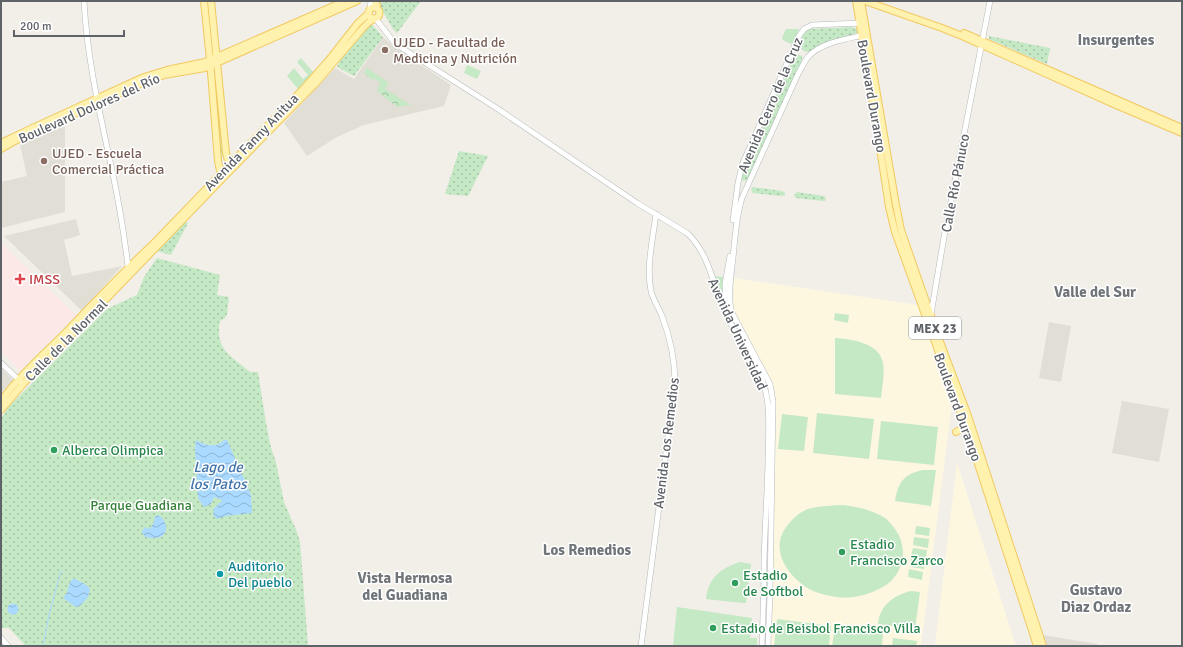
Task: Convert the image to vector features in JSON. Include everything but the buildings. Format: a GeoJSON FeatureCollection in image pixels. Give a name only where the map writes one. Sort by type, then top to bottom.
{"type":"FeatureCollection","features":[{"type":"Feature","properties":{"kind":"main road"},"geometry":{"type":"LineString","coordinates":[[204,1],[221,177]]}},
{"type":"Feature","properties":{"kind":"main road"},"geometry":{"type":"LineString","coordinates":[[211,1],[226,153],[229,168]]}},
{"type":"Feature","properties":{"kind":"main road"},"geometry":{"type":"LineString","coordinates":[[335,1],[345,1]]}},
{"type":"Feature","properties":{"kind":"main road","name":"Boulevard Dolores del Río"},"geometry":{"type":"LineString","coordinates":[[1,143],[28,130],[145,82],[164,75],[199,69],[217,59],[345,1]]}},
{"type":"Feature","properties":{"kind":"main road","name":"Boulevard Dolores del Río"},"geometry":{"type":"LineString","coordinates":[[217,59],[357,1]]}},
{"type":"Feature","properties":{"kind":"main road","name":"Boulevard Durango"},"geometry":{"type":"LineString","coordinates":[[856,1],[862,23],[901,230],[968,416],[1043,646]]}},
{"type":"Feature","properties":{"kind":"main road","name":"Boulevard Durango"},"geometry":{"type":"LineString","coordinates":[[861,1],[862,23]]}},
{"type":"Feature","properties":{"kind":"main road"},"geometry":{"type":"LineString","coordinates":[[865,1],[982,42],[1182,128]]}},
{"type":"Feature","properties":{"kind":"main road"},"geometry":{"type":"LineString","coordinates":[[878,1],[943,24],[1182,133]]}},
{"type":"Feature","properties":{"kind":"main road"},"geometry":{"type":"LineString","coordinates":[[377,4],[380,14],[375,19],[370,18],[370,11],[377,4]]}},
{"type":"Feature","properties":{"kind":"main road","name":"Avenida Fanny Anitua"},"geometry":{"type":"LineString","coordinates":[[133,272],[318,72],[358,22],[370,11]]}},
{"type":"Feature","properties":{"kind":"main road"},"geometry":{"type":"LineString","coordinates":[[331,12],[341,14]]}},
{"type":"Feature","properties":{"kind":"main road","name":"Avenida Fanny Anitua"},"geometry":{"type":"LineString","coordinates":[[229,168],[316,83],[365,25],[375,19]]}},
{"type":"Feature","properties":{"kind":"main road","name":"Boulevard Durango"},"geometry":{"type":"LineString","coordinates":[[864,35],[889,207],[895,232],[967,430],[1037,646]]}},
{"type":"Feature","properties":{"kind":"main road","name":"Boulevard Dolores del Río"},"geometry":{"type":"LineString","coordinates":[[3,150],[14,141],[72,115],[144,77],[157,73],[210,63]]}},
{"type":"Feature","properties":{"kind":"main road"},"geometry":{"type":"LineString","coordinates":[[145,82],[156,83]]}},
{"type":"Feature","properties":{"kind":"main road"},"geometry":{"type":"LineString","coordinates":[[72,115],[82,116]]}},
{"type":"Feature","properties":{"kind":"main road"},"geometry":{"type":"LineString","coordinates":[[219,162],[223,161],[226,153]]}},
{"type":"Feature","properties":{"kind":"main road"},"geometry":{"type":"LineString","coordinates":[[219,162],[229,168]]}},
{"type":"Feature","properties":{"kind":"main road","name":"Avenida Fanny Anitua"},"geometry":{"type":"LineString","coordinates":[[128,266],[152,245],[221,177]]}},
{"type":"Feature","properties":{"kind":"main road"},"geometry":{"type":"LineString","coordinates":[[151,252],[150,248],[152,245]]}},
{"type":"Feature","properties":{"kind":"main road","name":"Calle de la Normal"},"geometry":{"type":"LineString","coordinates":[[1,410],[21,382],[128,266]]}},
{"type":"Feature","properties":{"kind":"main road","name":"Calle de la Normal"},"geometry":{"type":"LineString","coordinates":[[1,401],[133,272]]}},
{"type":"Feature","properties":{"kind":"main road"},"geometry":{"type":"LineString","coordinates":[[956,432],[962,428],[967,430]]}},
{"type":"Feature","properties":{"kind":"street"},"geometry":{"type":"LineString","coordinates":[[84,1],[87,42],[97,101],[113,171],[128,266],[133,272]]}},
{"type":"Feature","properties":{"kind":"street"},"geometry":{"type":"LineString","coordinates":[[370,11],[371,1]]}},
{"type":"Feature","properties":{"kind":"street","name":"Calle Río Pánuco"},"geometry":{"type":"LineString","coordinates":[[927,322],[931,315],[944,237],[990,1]]}},
{"type":"Feature","properties":{"kind":"street","name":"Avenida Universidad"},"geometry":{"type":"LineString","coordinates":[[375,19],[389,36],[398,44],[687,233],[696,242],[707,264],[717,295],[726,314],[744,344],[766,391],[768,414],[768,646]]}},
{"type":"Feature","properties":{"kind":"street","name":"Avenida Cerro de la Cruz"},"geometry":{"type":"LineString","coordinates":[[726,314],[725,284],[739,174],[748,149],[794,48],[804,29],[812,26],[862,23]]}},
{"type":"Feature","properties":{"kind":"street","name":"Avenida Cerro de la Cruz"},"geometry":{"type":"LineString","coordinates":[[731,311],[729,300],[730,283],[739,207],[798,74],[808,57],[818,50],[833,42],[864,35]]}},
{"type":"Feature","properties":{"kind":"street","name":"Avenida Los Remedios"},"geometry":{"type":"LineString","coordinates":[[641,646],[675,383],[674,365],[668,334],[652,294],[650,281],[656,214]]}},
{"type":"Feature","properties":{"kind":"street","name":"Avenida Universidad"},"geometry":{"type":"LineString","coordinates":[[731,311],[768,380],[772,391],[773,401],[772,458],[762,646]]}},
{"type":"Feature","properties":{"kind":"street"},"geometry":{"type":"LineString","coordinates":[[1,363],[21,382]]}},
{"type":"Feature","properties":{"kind":"street"},"geometry":{"type":"LineString","coordinates":[[1,638],[8,646]]}},
{"type":"Feature","properties":{"kind":"shaded area"},"geometry":{"type":"Polygon","coordinates":[[[383,37],[393,46],[451,85],[444,106],[364,125],[337,137],[307,156],[284,123],[335,68],[354,79],[383,37]]]}},
{"type":"Feature","properties":{"kind":"shaded area","name":"UJED - Escuela Comercial Práctica"},"geometry":{"type":"Polygon","coordinates":[[[65,126],[65,212],[1,228],[1,182],[27,176],[20,145],[65,126]]]}},
{"type":"Feature","properties":{"kind":"shaded area"},"geometry":{"type":"Polygon","coordinates":[[[76,219],[80,235],[64,240],[72,276],[122,266],[82,311],[4,236],[76,219]]]}},
{"type":"Feature","properties":{"kind":"shaded area","name":"IMSS"},"geometry":{"type":"Polygon","coordinates":[[[1,243],[76,315],[20,370],[1,352],[1,243]]]}},
{"type":"Feature","properties":{"kind":"shaded area"},"geometry":{"type":"Polygon","coordinates":[[[734,278],[918,305],[952,404],[921,646],[770,646],[775,390],[733,312],[734,278]]]}},
{"type":"Feature","properties":{"kind":"shaded area"},"geometry":{"type":"Polygon","coordinates":[[[1049,322],[1071,326],[1061,382],[1039,378],[1049,322]]]}},
{"type":"Feature","properties":{"kind":"shaded area"},"geometry":{"type":"Polygon","coordinates":[[[1,368],[13,380],[1,393],[1,368]]]}},
{"type":"Feature","properties":{"kind":"shaded area"},"geometry":{"type":"Polygon","coordinates":[[[1122,401],[1169,409],[1159,462],[1112,453],[1122,401]]]}},
{"type":"Feature","properties":{"kind":"shaded area"},"geometry":{"type":"Polygon","coordinates":[[[957,463],[1016,646],[935,646],[957,463]]]}},
{"type":"Feature","properties":{"kind":"shaded area"},"geometry":{"type":"Polygon","coordinates":[[[1043,635],[1098,644],[1097,646],[1047,646],[1043,635]]]}},
{"type":"Feature","properties":{"kind":"green space"},"geometry":{"type":"Polygon","coordinates":[[[378,1],[421,1],[397,33],[393,29],[378,1]]]}},
{"type":"Feature","properties":{"kind":"green space"},"geometry":{"type":"Polygon","coordinates":[[[367,19],[383,37],[354,76],[337,67],[349,40],[367,19]]]}},
{"type":"Feature","properties":{"kind":"green space"},"geometry":{"type":"Polygon","coordinates":[[[852,27],[858,29],[857,33],[812,51],[806,52],[799,47],[804,33],[808,29],[852,27]]]}},
{"type":"Feature","properties":{"kind":"green space"},"geometry":{"type":"Polygon","coordinates":[[[786,29],[799,29],[793,43],[791,44],[782,38],[786,29]]]}},
{"type":"Feature","properties":{"kind":"green space"},"geometry":{"type":"Polygon","coordinates":[[[989,36],[1050,48],[1047,64],[989,39],[989,36]]]}},
{"type":"Feature","properties":{"kind":"green space"},"geometry":{"type":"Polygon","coordinates":[[[797,54],[802,56],[802,61],[749,179],[744,181],[741,179],[741,173],[794,57],[797,54]]]}},
{"type":"Feature","properties":{"kind":"green space"},"geometry":{"type":"Polygon","coordinates":[[[301,58],[314,73],[299,90],[287,76],[294,68],[303,79],[308,75],[297,62],[301,58]]]}},
{"type":"Feature","properties":{"kind":"green space"},"geometry":{"type":"Polygon","coordinates":[[[467,65],[481,71],[477,79],[464,73],[467,65]]]}},
{"type":"Feature","properties":{"kind":"green space"},"geometry":{"type":"Polygon","coordinates":[[[367,68],[389,83],[385,89],[411,105],[397,107],[377,91],[380,83],[374,78],[372,80],[364,73],[367,68]]]}},
{"type":"Feature","properties":{"kind":"green space"},"geometry":{"type":"Polygon","coordinates":[[[214,72],[216,73],[222,159],[220,159],[212,74],[214,72]]]}},
{"type":"Feature","properties":{"kind":"green space"},"geometry":{"type":"Polygon","coordinates":[[[459,151],[488,156],[468,196],[445,194],[459,151]]]}},
{"type":"Feature","properties":{"kind":"green space"},"geometry":{"type":"Polygon","coordinates":[[[752,187],[782,191],[785,195],[753,193],[751,190],[752,187]]]}},
{"type":"Feature","properties":{"kind":"green space"},"geometry":{"type":"Polygon","coordinates":[[[797,192],[824,196],[826,198],[825,201],[823,201],[796,198],[794,195],[797,192]]]}},
{"type":"Feature","properties":{"kind":"green space"},"geometry":{"type":"Polygon","coordinates":[[[183,221],[188,223],[171,255],[157,251],[183,221]]]}},
{"type":"Feature","properties":{"kind":"green space","name":"Parque Guadiana"},"geometry":{"type":"Polygon","coordinates":[[[157,258],[220,275],[217,295],[229,297],[227,314],[225,318],[220,321],[220,339],[222,345],[230,356],[250,372],[258,372],[271,448],[276,462],[284,502],[300,542],[308,646],[23,646],[24,644],[9,628],[1,628],[1,419],[9,406],[107,309],[137,295],[144,277],[157,258]]]}},
{"type":"Feature","properties":{"kind":"green space"},"geometry":{"type":"Polygon","coordinates":[[[712,276],[723,277],[722,300],[712,276]]]}},
{"type":"Feature","properties":{"kind":"green space"},"geometry":{"type":"Polygon","coordinates":[[[835,313],[849,315],[848,323],[834,320],[835,313]]]}},
{"type":"Feature","properties":{"kind":"green space"},"geometry":{"type":"Polygon","coordinates":[[[835,338],[864,343],[881,356],[884,372],[881,398],[835,394],[835,338]]]}},
{"type":"Feature","properties":{"kind":"green space"},"geometry":{"type":"Polygon","coordinates":[[[817,413],[874,419],[869,459],[813,453],[817,413]]]}},
{"type":"Feature","properties":{"kind":"green space"},"geometry":{"type":"Polygon","coordinates":[[[782,414],[808,417],[804,451],[778,449],[782,414]]]}},
{"type":"Feature","properties":{"kind":"green space"},"geometry":{"type":"Polygon","coordinates":[[[881,421],[938,427],[934,465],[877,459],[881,421]]]}},
{"type":"Feature","properties":{"kind":"green space"},"geometry":{"type":"Polygon","coordinates":[[[923,470],[936,470],[931,506],[895,501],[896,494],[903,480],[911,474],[923,470]]]}},
{"type":"Feature","properties":{"kind":"green space","name":"Estadio Francisco Zarco"},"geometry":{"type":"Polygon","coordinates":[[[844,505],[870,511],[886,518],[897,532],[903,550],[900,567],[896,575],[889,582],[881,588],[869,593],[844,598],[818,593],[803,585],[789,571],[780,554],[780,544],[782,535],[787,526],[802,512],[817,507],[844,505]]]}},
{"type":"Feature","properties":{"kind":"green space"},"geometry":{"type":"Polygon","coordinates":[[[916,526],[930,528],[929,536],[915,534],[916,526]]]}},
{"type":"Feature","properties":{"kind":"green space"},"geometry":{"type":"Polygon","coordinates":[[[914,537],[929,539],[928,548],[913,545],[914,537]]]}},
{"type":"Feature","properties":{"kind":"green space"},"geometry":{"type":"Polygon","coordinates":[[[913,548],[927,550],[926,558],[911,556],[913,548]]]}},
{"type":"Feature","properties":{"kind":"green space"},"geometry":{"type":"Polygon","coordinates":[[[911,559],[925,561],[924,569],[910,567],[911,559]]]}},
{"type":"Feature","properties":{"kind":"green space"},"geometry":{"type":"Polygon","coordinates":[[[740,562],[751,564],[746,603],[706,599],[709,585],[717,575],[727,567],[740,562]]]}},
{"type":"Feature","properties":{"kind":"green space"},"geometry":{"type":"Polygon","coordinates":[[[909,569],[923,572],[922,580],[908,577],[909,569]]]}},
{"type":"Feature","properties":{"kind":"green space"},"geometry":{"type":"Polygon","coordinates":[[[911,591],[920,592],[915,629],[878,624],[882,611],[889,602],[899,595],[911,591]]]}},
{"type":"Feature","properties":{"kind":"green space","name":"Estadio de Beisbol Francisco Villa"},"geometry":{"type":"Polygon","coordinates":[[[677,607],[752,618],[750,638],[757,638],[757,646],[673,646],[677,607]]]}},
{"type":"Feature","properties":{"kind":"green space"},"geometry":{"type":"Polygon","coordinates":[[[777,619],[831,626],[829,646],[774,646],[777,619]]]}},
{"type":"Feature","properties":{"kind":"green space"},"geometry":{"type":"Polygon","coordinates":[[[835,627],[883,633],[882,646],[832,646],[835,627]]]}},
{"type":"Feature","properties":{"kind":"green space"},"geometry":{"type":"Polygon","coordinates":[[[893,638],[917,641],[916,646],[892,646],[893,638]]]}},
{"type":"Feature","properties":{"kind":"water","name":"Lago de los Patos"},"geometry":{"type":"Polygon","coordinates":[[[196,440],[207,445],[214,445],[227,440],[251,495],[252,513],[226,516],[217,519],[213,515],[214,508],[222,500],[214,497],[211,504],[204,507],[198,498],[195,449],[196,440]]]}},
{"type":"Feature","properties":{"kind":"water"},"geometry":{"type":"Polygon","coordinates":[[[158,515],[166,524],[166,531],[158,538],[145,537],[142,531],[145,527],[150,529],[155,517],[158,515]]]}},
{"type":"Feature","properties":{"kind":"water"},"geometry":{"type":"Polygon","coordinates":[[[74,578],[90,589],[88,597],[80,606],[76,607],[63,598],[67,593],[70,582],[74,578]]]}},
{"type":"Feature","properties":{"kind":"water"},"geometry":{"type":"Polygon","coordinates":[[[11,604],[15,604],[17,605],[17,613],[11,614],[8,611],[8,607],[11,604]]]}},
{"type":"Feature","properties":{"kind":"waterway"},"geometry":{"type":"LineString","coordinates":[[43,646],[49,615],[61,571]]}},
{"type":"Feature","properties":{"kind":"place","name":"UJED - Facultad de Medicina y Nutrición"},"geometry":{"type":"Point","coordinates":[385,50]}},
{"type":"Feature","properties":{"kind":"place","name":"UJED - Escuela Comercial Práctica"},"geometry":{"type":"Point","coordinates":[44,161]}},
{"type":"Feature","properties":{"kind":"place","name":"IMSS"},"geometry":{"type":"Point","coordinates":[20,279]}},
{"type":"Feature","properties":{"kind":"place","name":"Alberca Olimpica"},"geometry":{"type":"Point","coordinates":[54,450]}},
{"type":"Feature","properties":{"kind":"place","name":"Estadio Francisco Zarco"},"geometry":{"type":"Point","coordinates":[842,552]}},
{"type":"Feature","properties":{"kind":"place","name":"Auditorio Del pueblo"},"geometry":{"type":"Point","coordinates":[220,574]}},
{"type":"Feature","properties":{"kind":"place","name":"Estadio de Softbol"},"geometry":{"type":"Point","coordinates":[735,583]}},
{"type":"Feature","properties":{"kind":"place","name":"Estadio de Beisbol Francisco Villa"},"geometry":{"type":"Point","coordinates":[713,628]}},
{"type":"Feature","properties":{"kind":"district","name":"Insurgentes"},"geometry":{"type":"Point","coordinates":[1116,40]}},
{"type":"Feature","properties":{"kind":"district","name":"Valle del Sur"},"geometry":{"type":"Point","coordinates":[1095,292]}},
{"type":"Feature","properties":{"kind":"district","name":"Los Remedios"},"geometry":{"type":"Point","coordinates":[587,550]}},
{"type":"Feature","properties":{"kind":"district","name":"Vista Hermosa del Guadiana"},"geometry":{"type":"Point","coordinates":[405,586]}},
{"type":"Feature","properties":{"kind":"district","name":"Gustavo Diaz Ordaz"},"geometry":{"type":"Point","coordinates":[1096,598]}}]}
